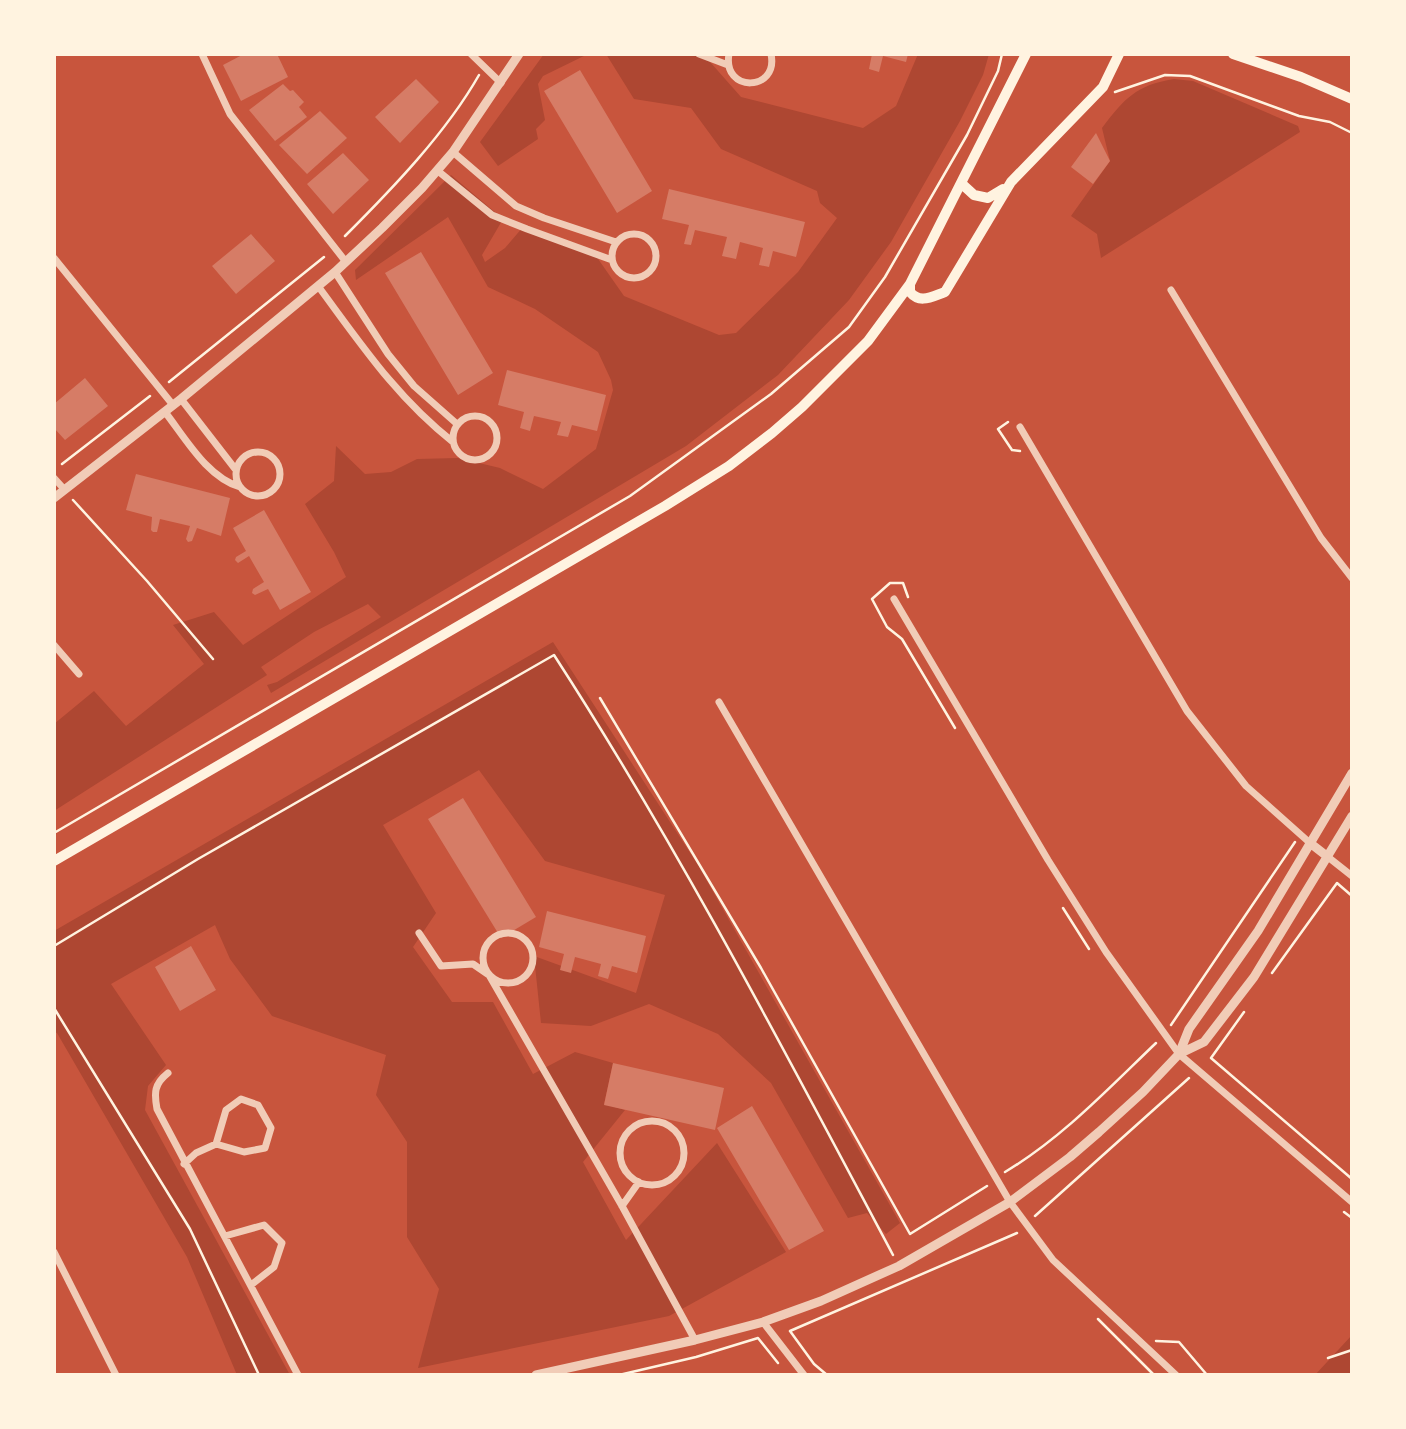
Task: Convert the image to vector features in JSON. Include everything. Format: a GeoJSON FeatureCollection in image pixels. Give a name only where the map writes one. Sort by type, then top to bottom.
{"type":"FeatureCollection","features":[{"type":"Feature","properties":{"kind":"main road"},"geometry":{"type":"LineString","coordinates":[[1018,54],[1021,65]]}},
{"type":"Feature","properties":{"kind":"main road"},"geometry":{"type":"LineString","coordinates":[[54,860],[665,506],[729,466],[802,407],[868,341],[910,284],[1026,54]]}},
{"type":"Feature","properties":{"kind":"main road"},"geometry":{"type":"LineString","coordinates":[[962,184],[974,195],[989,198],[997,194],[1103,87],[1119,54]]}},
{"type":"Feature","properties":{"kind":"main road"},"geometry":{"type":"LineString","coordinates":[[1233,54],[1300,77],[1352,99]]}},
{"type":"Feature","properties":{"kind":"main road"},"geometry":{"type":"LineString","coordinates":[[910,284],[910,292],[916,299],[922,300],[945,292],[1011,182]]}},
{"type":"Feature","properties":{"kind":"street"},"geometry":{"type":"LineString","coordinates":[[202,54],[229,114],[346,262]]}},
{"type":"Feature","properties":{"kind":"street"},"geometry":{"type":"LineString","coordinates":[[471,54],[500,83]]}},
{"type":"Feature","properties":{"kind":"street"},"geometry":{"type":"LineString","coordinates":[[54,498],[165,412],[346,262],[438,171],[519,54]]}},
{"type":"Feature","properties":{"kind":"street"},"geometry":{"type":"LineString","coordinates":[[699,54],[728,65]]}},
{"type":"Feature","properties":{"kind":"street"},"geometry":{"type":"LineString","coordinates":[[729,54],[728,65],[732,75],[738,80],[751,83],[765,78],[769,72],[771,54]]}},
{"type":"Feature","properties":{"kind":"street"},"geometry":{"type":"LineString","coordinates":[[453,152],[516,206],[616,242]]}},
{"type":"Feature","properties":{"kind":"street"},"geometry":{"type":"LineString","coordinates":[[438,171],[492,215],[612,260],[621,274],[635,278],[649,273],[656,261],[654,246],[644,236],[629,234],[616,242],[612,260]]}},
{"type":"Feature","properties":{"kind":"street"},"geometry":{"type":"LineString","coordinates":[[508,222],[516,206]]}},
{"type":"Feature","properties":{"kind":"street"},"geometry":{"type":"LineString","coordinates":[[54,258],[236,470]]}},
{"type":"Feature","properties":{"kind":"street"},"geometry":{"type":"LineString","coordinates":[[335,272],[388,354],[414,386],[457,424]]}},
{"type":"Feature","properties":{"kind":"street"},"geometry":{"type":"LineString","coordinates":[[318,286],[377,367],[422,417],[453,442]]}},
{"type":"Feature","properties":{"kind":"street"},"geometry":{"type":"LineString","coordinates":[[1171,290],[1321,538],[1352,578]]}},
{"type":"Feature","properties":{"kind":"street"},"geometry":{"type":"LineString","coordinates":[[377,367],[388,354]]}},
{"type":"Feature","properties":{"kind":"street"},"geometry":{"type":"LineString","coordinates":[[165,412],[211,470],[226,483],[240,487],[252,495],[266,494],[277,485],[280,471],[274,458],[260,451],[240,460],[235,477],[240,487]]}},
{"type":"Feature","properties":{"kind":"street"},"geometry":{"type":"LineString","coordinates":[[470,416],[484,418],[495,428],[497,443],[489,455],[476,460],[462,457],[453,442],[453,430],[457,424],[470,416]]}},
{"type":"Feature","properties":{"kind":"street"},"geometry":{"type":"LineString","coordinates":[[1020,426],[1187,711],[1247,786],[1352,876]]}},
{"type":"Feature","properties":{"kind":"street"},"geometry":{"type":"LineString","coordinates":[[54,478],[64,489]]}},
{"type":"Feature","properties":{"kind":"street"},"geometry":{"type":"LineString","coordinates":[[894,599],[1105,952],[1180,1054],[1352,1202]]}},
{"type":"Feature","properties":{"kind":"street"},"geometry":{"type":"LineString","coordinates":[[54,645],[79,674]]}},
{"type":"Feature","properties":{"kind":"street"},"geometry":{"type":"LineString","coordinates":[[719,702],[1010,1202],[1053,1260],[1175,1375]]}},
{"type":"Feature","properties":{"kind":"street"},"geometry":{"type":"LineString","coordinates":[[1180,1054],[1189,1029],[1239,960],[1352,773]]}},
{"type":"Feature","properties":{"kind":"street"},"geometry":{"type":"LineString","coordinates":[[536,1375],[695,1340],[763,1322],[821,1301],[899,1266],[1010,1202],[1099,1132],[1180,1054],[1204,1042],[1262,965],[1352,816]]}},
{"type":"Feature","properties":{"kind":"street"},"geometry":{"type":"LineString","coordinates":[[419,933],[440,966],[472,964],[489,975],[495,980],[511,983],[526,976],[533,961],[530,945],[524,939],[509,933],[493,937],[482,959],[489,975],[622,1206],[695,1340]]}},
{"type":"Feature","properties":{"kind":"street"},"geometry":{"type":"LineString","coordinates":[[168,1073],[159,1080],[154,1096],[157,1110],[298,1375]]}},
{"type":"Feature","properties":{"kind":"street"},"geometry":{"type":"LineString","coordinates":[[184,1164],[196,1153],[216,1144],[244,1152],[265,1148],[271,1128],[258,1105],[241,1099],[226,1111],[216,1144]]}},
{"type":"Feature","properties":{"kind":"street"},"geometry":{"type":"LineString","coordinates":[[642,1122],[663,1122],[679,1135],[684,1155],[682,1165],[668,1181],[659,1185],[639,1182],[629,1176],[622,1167],[620,1145],[632,1127],[642,1122]]}},
{"type":"Feature","properties":{"kind":"street"},"geometry":{"type":"LineString","coordinates":[[622,1206],[639,1182]]}},
{"type":"Feature","properties":{"kind":"street"},"geometry":{"type":"LineString","coordinates":[[225,1236],[264,1225],[282,1243],[274,1267],[251,1285]]}},
{"type":"Feature","properties":{"kind":"street"},"geometry":{"type":"LineString","coordinates":[[54,1252],[116,1375]]}},
{"type":"Feature","properties":{"kind":"street"},"geometry":{"type":"LineString","coordinates":[[763,1322],[804,1375]]}},
{"type":"Feature","properties":{"kind":"path"},"geometry":{"type":"LineString","coordinates":[[54,833],[630,496],[771,394],[849,327],[885,277],[967,135],[998,71],[1002,54]]}},
{"type":"Feature","properties":{"kind":"path"},"geometry":{"type":"LineString","coordinates":[[345,236],[418,159],[472,89],[484,67]]}},
{"type":"Feature","properties":{"kind":"path"},"geometry":{"type":"LineString","coordinates":[[1112,93],[1165,75],[1190,76],[1298,116],[1330,122],[1352,133]]}},
{"type":"Feature","properties":{"kind":"path"},"geometry":{"type":"LineString","coordinates":[[169,382],[324,257]]}},
{"type":"Feature","properties":{"kind":"path"},"geometry":{"type":"LineString","coordinates":[[62,464],[150,396]]}},
{"type":"Feature","properties":{"kind":"path"},"geometry":{"type":"LineString","coordinates":[[64,489],[147,580],[213,659]]}},
{"type":"Feature","properties":{"kind":"path"},"geometry":{"type":"LineString","coordinates":[[54,946],[198,859],[554,655],[597,721],[702,901],[899,1266]]}},
{"type":"Feature","properties":{"kind":"path"},"geometry":{"type":"LineString","coordinates":[[600,698],[761,968],[909,1234],[992,1183]]}},
{"type":"Feature","properties":{"kind":"path"},"geometry":{"type":"LineString","coordinates":[[1171,1025],[1295,842]]}},
{"type":"Feature","properties":{"kind":"path"},"geometry":{"type":"LineString","coordinates":[[1337,883],[1352,896]]}},
{"type":"Feature","properties":{"kind":"path"},"geometry":{"type":"LineString","coordinates":[[55,1010],[190,1228],[259,1375]]}},
{"type":"Feature","properties":{"kind":"path"},"geometry":{"type":"LineString","coordinates":[[1002,1174],[1034,1155],[1067,1128],[1159,1040]]}},
{"type":"Feature","properties":{"kind":"path"},"geometry":{"type":"LineString","coordinates":[[1211,1058],[1352,1179]]}},
{"type":"Feature","properties":{"kind":"path"},"geometry":{"type":"LineString","coordinates":[[1033,1218],[1190,1077]]}},
{"type":"Feature","properties":{"kind":"path"},"geometry":{"type":"LineString","coordinates":[[1342,1209],[1352,1218]]}},
{"type":"Feature","properties":{"kind":"path"},"geometry":{"type":"LineString","coordinates":[[827,1375],[814,1364],[790,1331],[885,1292],[1016,1232]]}},
{"type":"Feature","properties":{"kind":"path"},"geometry":{"type":"LineString","coordinates":[[619,1375],[696,1357],[758,1338],[781,1366]]}},
{"type":"Feature","properties":{"kind":"path"},"geometry":{"type":"LineString","coordinates":[[1155,1341],[1179,1342],[1207,1375]]}},
{"type":"Feature","properties":{"kind":"path"},"geometry":{"type":"LineString","coordinates":[[1328,1358],[1352,1350]]}},
{"type":"Feature","properties":{"kind":"shaded area"},"geometry":{"type":"Polygon","coordinates":[[[544,54],[588,54],[543,76],[538,84],[545,120],[536,129],[538,139],[498,166],[480,142],[544,54]]]}},
{"type":"Feature","properties":{"kind":"shaded area"},"geometry":{"type":"Polygon","coordinates":[[[606,54],[703,54],[741,97],[863,128],[896,106],[918,54],[989,54],[983,75],[960,121],[891,242],[849,300],[778,375],[686,446],[271,693],[267,685],[277,682],[381,617],[368,604],[314,632],[261,667],[267,675],[54,811],[54,724],[94,691],[126,726],[204,664],[173,625],[214,612],[243,645],[346,577],[305,504],[334,481],[336,446],[365,474],[391,472],[417,459],[458,458],[500,468],[543,489],[596,449],[613,390],[598,352],[535,309],[488,287],[448,217],[356,280],[355,270],[451,175],[503,219],[482,255],[485,262],[505,248],[523,227],[596,256],[624,296],[719,335],[736,333],[798,272],[837,218],[820,203],[817,191],[721,149],[691,108],[634,99],[606,54]]]}},
{"type":"Feature","properties":{"kind":"shaded area"},"geometry":{"type":"Polygon","coordinates":[[[1174,79],[1193,81],[1298,126],[1300,132],[1101,258],[1097,234],[1071,216],[1110,161],[1102,128],[1124,101],[1140,89],[1174,79]]]}},
{"type":"Feature","properties":{"kind":"shaded area"},"geometry":{"type":"Polygon","coordinates":[[[553,642],[698,865],[900,1223],[886,1234],[867,1213],[848,1218],[771,1083],[718,1034],[649,1004],[591,1026],[541,1023],[534,956],[636,993],[665,895],[545,861],[479,770],[383,825],[436,913],[413,947],[452,1002],[493,1002],[533,1074],[575,1052],[613,1063],[604,1104],[625,1110],[583,1162],[626,1240],[717,1143],[786,1252],[669,1316],[418,1368],[439,1289],[407,1237],[407,1142],[376,1095],[386,1055],[272,1016],[230,959],[215,925],[111,984],[166,1065],[148,1086],[145,1110],[290,1375],[237,1375],[187,1257],[54,1032],[54,931],[553,642]]]}},
{"type":"Feature","properties":{"kind":"shaded area"},"geometry":{"type":"Polygon","coordinates":[[[1352,1335],[1352,1375],[1315,1375],[1352,1335]]]}},
{"type":"Feature","properties":{"kind":"building"},"geometry":{"type":"Polygon","coordinates":[[[244,54],[277,54],[288,77],[241,101],[223,65],[244,54]]]}},
{"type":"Feature","properties":{"kind":"building"},"geometry":{"type":"Polygon","coordinates":[[[872,54],[908,54],[906,62],[883,56],[879,72],[869,69],[872,54]]]}},
{"type":"Feature","properties":{"kind":"building"},"geometry":{"type":"Polygon","coordinates":[[[580,70],[652,191],[617,213],[544,91],[580,70]]]}},
{"type":"Feature","properties":{"kind":"building"},"geometry":{"type":"Polygon","coordinates":[[[416,79],[439,102],[400,143],[375,117],[416,79]]]}},
{"type":"Feature","properties":{"kind":"building"},"geometry":{"type":"Polygon","coordinates":[[[283,84],[304,102],[299,107],[307,117],[275,141],[249,110],[283,84]]]}},
{"type":"Feature","properties":{"kind":"building"},"geometry":{"type":"Polygon","coordinates":[[[320,111],[347,138],[307,174],[279,145],[320,111]]]}},
{"type":"Feature","properties":{"kind":"building"},"geometry":{"type":"Polygon","coordinates":[[[1096,133],[1110,161],[1093,184],[1071,167],[1096,133]]]}},
{"type":"Feature","properties":{"kind":"building"},"geometry":{"type":"Polygon","coordinates":[[[343,153],[369,180],[333,214],[307,184],[343,153]]]}},
{"type":"Feature","properties":{"kind":"building"},"geometry":{"type":"Polygon","coordinates":[[[669,189],[805,222],[796,257],[773,251],[769,267],[759,265],[763,248],[740,242],[736,259],[722,256],[727,237],[695,230],[691,245],[684,244],[689,225],[662,219],[669,189]]]}},
{"type":"Feature","properties":{"kind":"building"},"geometry":{"type":"Polygon","coordinates":[[[251,234],[275,261],[236,294],[212,266],[251,234]]]}},
{"type":"Feature","properties":{"kind":"building"},"geometry":{"type":"Polygon","coordinates":[[[421,252],[493,373],[458,395],[385,273],[421,252]]]}},
{"type":"Feature","properties":{"kind":"building"},"geometry":{"type":"Polygon","coordinates":[[[507,370],[606,395],[597,431],[572,425],[568,437],[557,435],[561,422],[534,416],[530,431],[520,428],[524,412],[498,405],[507,370]]]}},
{"type":"Feature","properties":{"kind":"building"},"geometry":{"type":"Polygon","coordinates":[[[85,378],[108,406],[65,440],[54,428],[54,404],[85,378]]]}},
{"type":"Feature","properties":{"kind":"building"},"geometry":{"type":"Polygon","coordinates":[[[136,474],[230,498],[221,536],[197,528],[192,541],[188,542],[186,539],[190,526],[160,519],[157,532],[153,532],[152,517],[126,510],[136,474]]]}},
{"type":"Feature","properties":{"kind":"building"},"geometry":{"type":"Polygon","coordinates":[[[264,510],[311,592],[280,610],[268,589],[255,595],[252,593],[253,589],[264,582],[249,556],[238,563],[235,560],[246,551],[233,528],[264,510]]]}},
{"type":"Feature","properties":{"kind":"building"},"geometry":{"type":"Polygon","coordinates":[[[463,798],[536,917],[501,938],[428,819],[463,798]]]}},
{"type":"Feature","properties":{"kind":"building"},"geometry":{"type":"Polygon","coordinates":[[[547,911],[646,936],[637,973],[612,966],[608,979],[598,976],[601,964],[575,957],[571,973],[560,970],[564,954],[539,947],[547,911]]]}},
{"type":"Feature","properties":{"kind":"building"},"geometry":{"type":"Polygon","coordinates":[[[191,946],[216,990],[180,1011],[155,967],[191,946]]]}},
{"type":"Feature","properties":{"kind":"building"},"geometry":{"type":"Polygon","coordinates":[[[613,1063],[724,1088],[715,1130],[604,1105],[613,1063]]]}},
{"type":"Feature","properties":{"kind":"building"},"geometry":{"type":"Polygon","coordinates":[[[752,1106],[824,1231],[789,1250],[717,1128],[752,1106]]]}}]}
